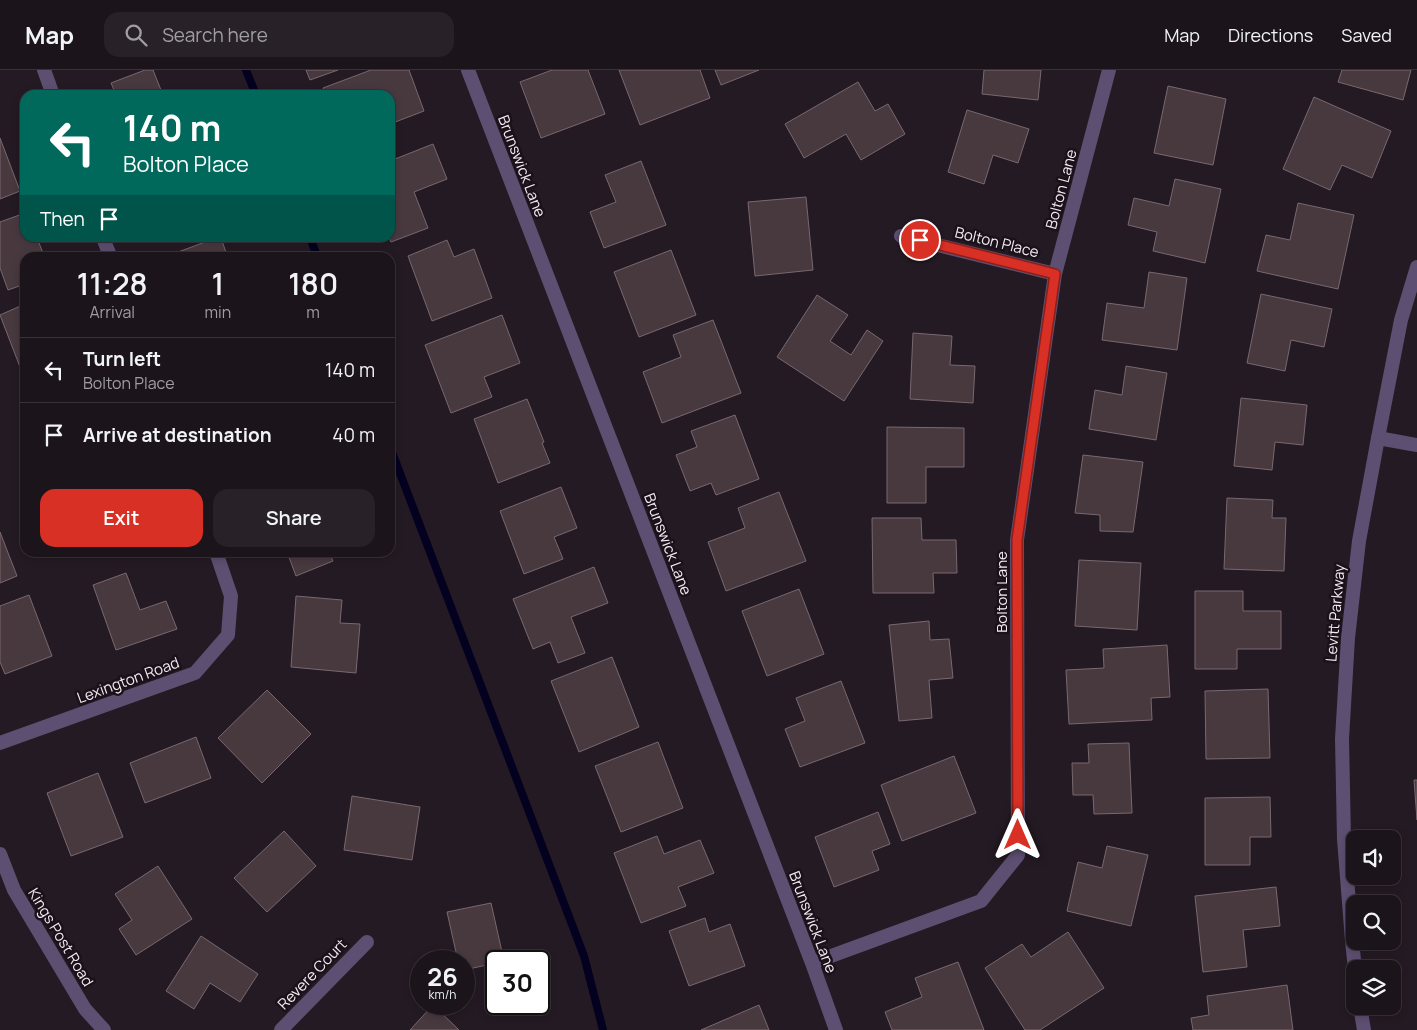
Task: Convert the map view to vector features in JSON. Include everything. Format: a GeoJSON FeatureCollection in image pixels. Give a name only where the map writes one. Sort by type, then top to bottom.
{"type":"FeatureCollection","features":[{"type":"Feature","properties":{"kind":"street"},"geometry":{"type":"LineString","coordinates":[[44,70],[51,90]]}},
{"type":"Feature","properties":{"kind":"street","name":"Brunswick Lane"},"geometry":{"type":"LineString","coordinates":[[468,70],[812,963],[836,1030]]}},
{"type":"Feature","properties":{"kind":"street","name":"Bolton Lane"},"geometry":{"type":"LineString","coordinates":[[812,963],[981,901],[1018,855],[1017,540],[1055,274],[1109,70]]}},
{"type":"Feature","properties":{"kind":"street","name":"Bolton Place"},"geometry":{"type":"LineString","coordinates":[[901,236],[1055,274]]}},
{"type":"Feature","properties":{"kind":"street","name":"Levitt Parkway"},"geometry":{"type":"LineString","coordinates":[[1354,960],[1344,839],[1343,730],[1348,638],[1359,541],[1378,438],[1401,320],[1417,267]]}},
{"type":"Feature","properties":{"kind":"street"},"geometry":{"type":"LineString","coordinates":[[1378,438],[1417,445]]}},
{"type":"Feature","properties":{"kind":"street","name":"Lexington Road"},"geometry":{"type":"LineString","coordinates":[[0,743],[195,673],[228,636],[231,596],[218,557]]}},
{"type":"Feature","properties":{"kind":"street","name":"Kings Post Road"},"geometry":{"type":"LineString","coordinates":[[0,854],[14,890],[84,1009],[104,1030]]}},
{"type":"Feature","properties":{"kind":"street","name":"Revere Court"},"geometry":{"type":"LineString","coordinates":[[281,1030],[367,942]]}},
{"type":"Feature","properties":{"kind":"street"},"geometry":{"type":"LineString","coordinates":[[1362,1015],[1364,1030]]}},
{"type":"Feature","properties":{"kind":"building"},"geometry":{"type":"Polygon","coordinates":[[[145,70],[153,70],[161,90],[114,90],[111,83],[145,70]]]}},
{"type":"Feature","properties":{"kind":"building"},"geometry":{"type":"Polygon","coordinates":[[[306,70],[338,70],[310,80],[306,70]]]}},
{"type":"Feature","properties":{"kind":"building"},"geometry":{"type":"Polygon","coordinates":[[[371,70],[409,70],[424,111],[395,122],[395,90],[324,90],[323,88],[371,70]]]}},
{"type":"Feature","properties":{"kind":"building"},"geometry":{"type":"Polygon","coordinates":[[[552,70],[588,70],[605,114],[541,138],[520,82],[552,70]]]}},
{"type":"Feature","properties":{"kind":"building"},"geometry":{"type":"Polygon","coordinates":[[[619,70],[700,70],[710,98],[640,125],[619,70]]]}},
{"type":"Feature","properties":{"kind":"building"},"geometry":{"type":"Polygon","coordinates":[[[715,70],[759,70],[721,85],[715,70]]]}},
{"type":"Feature","properties":{"kind":"building"},"geometry":{"type":"Polygon","coordinates":[[[984,70],[1041,70],[1038,100],[982,94],[984,70]]]}},
{"type":"Feature","properties":{"kind":"building"},"geometry":{"type":"Polygon","coordinates":[[[1342,70],[1411,70],[1403,100],[1338,82],[1342,70]]]}},
{"type":"Feature","properties":{"kind":"building"},"geometry":{"type":"Polygon","coordinates":[[[858,82],[875,111],[888,104],[905,134],[861,160],[846,134],[804,158],[785,124],[858,82]]]}},
{"type":"Feature","properties":{"kind":"building"},"geometry":{"type":"Polygon","coordinates":[[[1168,86],[1226,99],[1213,165],[1154,153],[1168,86]]]}},
{"type":"Feature","properties":{"kind":"building"},"geometry":{"type":"Polygon","coordinates":[[[1314,97],[1391,131],[1372,178],[1342,165],[1330,190],[1283,169],[1314,97]]]}},
{"type":"Feature","properties":{"kind":"building"},"geometry":{"type":"Polygon","coordinates":[[[967,110],[1029,129],[1018,163],[993,155],[984,184],[948,172],[967,110]]]}},
{"type":"Feature","properties":{"kind":"building"},"geometry":{"type":"Polygon","coordinates":[[[0,138],[20,191],[0,199],[0,138]]]}},
{"type":"Feature","properties":{"kind":"building"},"geometry":{"type":"Polygon","coordinates":[[[433,144],[447,179],[414,192],[428,228],[395,240],[395,159],[433,144]]]}},
{"type":"Feature","properties":{"kind":"building"},"geometry":{"type":"Polygon","coordinates":[[[641,161],[666,225],[604,248],[590,212],[616,202],[605,175],[641,161]]]}},
{"type":"Feature","properties":{"kind":"building"},"geometry":{"type":"Polygon","coordinates":[[[1175,179],[1221,189],[1205,263],[1153,251],[1157,232],[1128,225],[1134,198],[1169,206],[1175,179]]]}},
{"type":"Feature","properties":{"kind":"building"},"geometry":{"type":"Polygon","coordinates":[[[806,197],[813,270],[755,276],[748,202],[806,197]]]}},
{"type":"Feature","properties":{"kind":"building"},"geometry":{"type":"Polygon","coordinates":[[[1298,203],[1354,215],[1338,289],[1257,271],[1266,235],[1290,240],[1298,203]]]}},
{"type":"Feature","properties":{"kind":"building"},"geometry":{"type":"Polygon","coordinates":[[[20,215],[20,242],[39,242],[43,252],[20,252],[20,286],[8,290],[0,268],[0,222],[20,215]]]}},
{"type":"Feature","properties":{"kind":"building"},"geometry":{"type":"Polygon","coordinates":[[[447,240],[454,257],[474,249],[492,298],[432,321],[408,256],[447,240]]]}},
{"type":"Feature","properties":{"kind":"building"},"geometry":{"type":"Polygon","coordinates":[[[205,242],[222,242],[226,252],[178,252],[205,242]]]}},
{"type":"Feature","properties":{"kind":"building"},"geometry":{"type":"Polygon","coordinates":[[[671,250],[696,315],[639,337],[614,272],[671,250]]]}},
{"type":"Feature","properties":{"kind":"building"},"geometry":{"type":"Polygon","coordinates":[[[1149,272],[1187,278],[1177,350],[1102,340],[1107,303],[1144,308],[1149,272]]]}},
{"type":"Feature","properties":{"kind":"building"},"geometry":{"type":"Polygon","coordinates":[[[1261,294],[1332,309],[1324,347],[1291,340],[1285,371],[1247,363],[1261,294]]]}},
{"type":"Feature","properties":{"kind":"building"},"geometry":{"type":"Polygon","coordinates":[[[817,295],[848,315],[830,341],[851,355],[867,330],[883,341],[844,401],[777,357],[817,295]]]}},
{"type":"Feature","properties":{"kind":"building"},"geometry":{"type":"Polygon","coordinates":[[[20,306],[20,367],[0,315],[20,306]]]}},
{"type":"Feature","properties":{"kind":"building"},"geometry":{"type":"Polygon","coordinates":[[[502,315],[520,363],[484,377],[492,397],[451,413],[425,345],[502,315]]]}},
{"type":"Feature","properties":{"kind":"building"},"geometry":{"type":"Polygon","coordinates":[[[713,320],[741,393],[662,423],[643,372],[681,357],[673,335],[713,320]]]}},
{"type":"Feature","properties":{"kind":"building"},"geometry":{"type":"Polygon","coordinates":[[[913,333],[952,336],[950,365],[975,366],[973,403],[910,399],[913,333]]]}},
{"type":"Feature","properties":{"kind":"building"},"geometry":{"type":"Polygon","coordinates":[[[1126,366],[1167,373],[1156,440],[1089,429],[1095,390],[1122,395],[1126,366]]]}},
{"type":"Feature","properties":{"kind":"building"},"geometry":{"type":"Polygon","coordinates":[[[1241,398],[1307,405],[1303,445],[1275,442],[1272,470],[1234,466],[1241,398]]]}},
{"type":"Feature","properties":{"kind":"building"},"geometry":{"type":"Polygon","coordinates":[[[527,399],[550,463],[498,483],[474,419],[527,399]]]}},
{"type":"Feature","properties":{"kind":"building"},"geometry":{"type":"Polygon","coordinates":[[[735,415],[759,479],[716,495],[711,483],[690,491],[676,455],[697,447],[691,431],[735,415]]]}},
{"type":"Feature","properties":{"kind":"building"},"geometry":{"type":"Polygon","coordinates":[[[887,427],[964,428],[964,467],[926,467],[926,503],[887,503],[887,427]]]}},
{"type":"Feature","properties":{"kind":"building"},"geometry":{"type":"Polygon","coordinates":[[[1083,455],[1143,462],[1133,532],[1100,531],[1100,515],[1075,513],[1083,455]]]}},
{"type":"Feature","properties":{"kind":"building"},"geometry":{"type":"Polygon","coordinates":[[[561,487],[577,528],[554,537],[563,559],[524,574],[500,511],[561,487]]]}},
{"type":"Feature","properties":{"kind":"building"},"geometry":{"type":"Polygon","coordinates":[[[779,492],[806,561],[726,591],[708,542],[745,528],[738,508],[779,492]]]}},
{"type":"Feature","properties":{"kind":"building"},"geometry":{"type":"Polygon","coordinates":[[[1227,498],[1273,500],[1272,518],[1286,518],[1284,571],[1224,569],[1227,498]]]}},
{"type":"Feature","properties":{"kind":"building"},"geometry":{"type":"Polygon","coordinates":[[[872,518],[921,518],[922,540],[956,540],[957,573],[933,573],[934,593],[873,593],[872,518]]]}},
{"type":"Feature","properties":{"kind":"building"},"geometry":{"type":"Polygon","coordinates":[[[0,532],[17,576],[0,583],[0,532]]]}},
{"type":"Feature","properties":{"kind":"building"},"geometry":{"type":"Polygon","coordinates":[[[289,557],[331,557],[333,561],[296,576],[289,557]]]}},
{"type":"Feature","properties":{"kind":"building"},"geometry":{"type":"Polygon","coordinates":[[[1079,560],[1141,563],[1137,630],[1075,626],[1079,560]]]}},
{"type":"Feature","properties":{"kind":"building"},"geometry":{"type":"Polygon","coordinates":[[[594,567],[608,603],[571,617],[585,653],[558,663],[550,642],[533,649],[513,599],[594,567]]]}},
{"type":"Feature","properties":{"kind":"building"},"geometry":{"type":"Polygon","coordinates":[[[126,573],[140,610],[166,601],[177,629],[116,650],[93,585],[126,573]]]}},
{"type":"Feature","properties":{"kind":"building"},"geometry":{"type":"Polygon","coordinates":[[[799,589],[824,654],[767,676],[742,611],[799,589]]]}},
{"type":"Feature","properties":{"kind":"building"},"geometry":{"type":"Polygon","coordinates":[[[1195,591],[1243,591],[1243,611],[1281,611],[1281,649],[1237,649],[1237,669],[1195,669],[1195,591]]]}},
{"type":"Feature","properties":{"kind":"building"},"geometry":{"type":"Polygon","coordinates":[[[29,595],[52,656],[5,674],[0,662],[0,606],[29,595]]]}},
{"type":"Feature","properties":{"kind":"building"},"geometry":{"type":"Polygon","coordinates":[[[296,596],[342,600],[340,623],[360,624],[356,673],[291,667],[296,596]]]}},
{"type":"Feature","properties":{"kind":"building"},"geometry":{"type":"Polygon","coordinates":[[[929,621],[930,640],[949,639],[953,678],[929,680],[932,718],[899,721],[889,625],[929,621]]]}},
{"type":"Feature","properties":{"kind":"building"},"geometry":{"type":"Polygon","coordinates":[[[1167,645],[1170,697],[1151,698],[1152,720],[1069,724],[1066,670],[1104,668],[1103,649],[1167,645]]]}},
{"type":"Feature","properties":{"kind":"building"},"geometry":{"type":"Polygon","coordinates":[[[612,657],[639,727],[579,752],[551,681],[612,657]]]}},
{"type":"Feature","properties":{"kind":"building"},"geometry":{"type":"Polygon","coordinates":[[[841,681],[865,743],[800,767],[785,729],[805,721],[796,698],[841,681]]]}},
{"type":"Feature","properties":{"kind":"building"},"geometry":{"type":"Polygon","coordinates":[[[1268,689],[1270,758],[1206,759],[1205,691],[1268,689]]]}},
{"type":"Feature","properties":{"kind":"building"},"geometry":{"type":"Polygon","coordinates":[[[267,690],[311,734],[262,783],[218,738],[267,690]]]}},
{"type":"Feature","properties":{"kind":"building"},"geometry":{"type":"Polygon","coordinates":[[[196,737],[211,778],[145,803],[130,763],[196,737]]]}},
{"type":"Feature","properties":{"kind":"building"},"geometry":{"type":"Polygon","coordinates":[[[658,742],[683,808],[621,832],[595,766],[658,742]]]}},
{"type":"Feature","properties":{"kind":"building"},"geometry":{"type":"Polygon","coordinates":[[[1129,743],[1132,813],[1094,814],[1093,795],[1073,795],[1072,763],[1089,763],[1088,744],[1129,743]]]}},
{"type":"Feature","properties":{"kind":"building"},"geometry":{"type":"Polygon","coordinates":[[[954,756],[976,813],[902,841],[881,785],[954,756]]]}},
{"type":"Feature","properties":{"kind":"building"},"geometry":{"type":"Polygon","coordinates":[[[98,773],[123,837],[71,856],[47,793],[98,773]]]}},
{"type":"Feature","properties":{"kind":"building"},"geometry":{"type":"Polygon","coordinates":[[[1414,780],[1417,780],[1417,820],[1414,780]]]}},
{"type":"Feature","properties":{"kind":"building"},"geometry":{"type":"Polygon","coordinates":[[[352,796],[420,807],[412,860],[344,850],[352,796]]]}},
{"type":"Feature","properties":{"kind":"building"},"geometry":{"type":"Polygon","coordinates":[[[1270,797],[1271,837],[1250,837],[1250,865],[1205,865],[1205,798],[1270,797]]]}},
{"type":"Feature","properties":{"kind":"building"},"geometry":{"type":"Polygon","coordinates":[[[878,812],[890,844],[872,851],[879,870],[834,887],[815,837],[878,812]]]}},
{"type":"Feature","properties":{"kind":"building"},"geometry":{"type":"Polygon","coordinates":[[[284,831],[316,866],[267,912],[234,878],[284,831]]]}},
{"type":"Feature","properties":{"kind":"building"},"geometry":{"type":"Polygon","coordinates":[[[657,836],[664,854],[700,840],[714,873],[678,887],[686,906],[641,923],[614,853],[657,836]]]}},
{"type":"Feature","properties":{"kind":"building"},"geometry":{"type":"Polygon","coordinates":[[[1107,846],[1148,855],[1131,926],[1067,911],[1078,862],[1102,868],[1107,846]]]}},
{"type":"Feature","properties":{"kind":"building"},"geometry":{"type":"Polygon","coordinates":[[[158,866],[192,919],[136,955],[119,929],[132,920],[115,894],[158,866]]]}},
{"type":"Feature","properties":{"kind":"building"},"geometry":{"type":"Polygon","coordinates":[[[1276,887],[1280,926],[1243,930],[1247,967],[1203,972],[1195,896],[1276,887]]]}},
{"type":"Feature","properties":{"kind":"building"},"geometry":{"type":"Polygon","coordinates":[[[491,903],[502,950],[485,950],[485,965],[475,968],[475,950],[456,950],[447,912],[491,903]]]}},
{"type":"Feature","properties":{"kind":"building"},"geometry":{"type":"Polygon","coordinates":[[[705,918],[709,932],[730,924],[745,966],[689,986],[669,931],[705,918]]]}},
{"type":"Feature","properties":{"kind":"building"},"geometry":{"type":"Polygon","coordinates":[[[1068,932],[1104,988],[1040,1030],[1025,1030],[985,968],[1022,944],[1031,957],[1068,932]]]}},
{"type":"Feature","properties":{"kind":"building"},"geometry":{"type":"Polygon","coordinates":[[[201,936],[258,974],[240,1002],[210,983],[194,1009],[166,991],[201,936]]]}},
{"type":"Feature","properties":{"kind":"building"},"geometry":{"type":"Polygon","coordinates":[[[958,962],[984,1030],[892,1030],[885,1012],[922,997],[915,978],[958,962]]]}},
{"type":"Feature","properties":{"kind":"building"},"geometry":{"type":"Polygon","coordinates":[[[1287,985],[1293,1030],[1193,1030],[1191,1018],[1209,1015],[1207,996],[1287,985]]]}},
{"type":"Feature","properties":{"kind":"building"},"geometry":{"type":"Polygon","coordinates":[[[759,1005],[769,1030],[701,1030],[759,1005]]]}},
{"type":"Feature","properties":{"kind":"building"},"geometry":{"type":"Polygon","coordinates":[[[424,1015],[443,1015],[459,1030],[410,1030],[424,1015]]]}},
{"type":"Feature","properties":{"kind":"waterway"},"geometry":{"type":"LineString","coordinates":[[246,70],[254,90]]}},
{"type":"Feature","properties":{"kind":"waterway"},"geometry":{"type":"LineString","coordinates":[[312,242],[316,252]]}},
{"type":"Feature","properties":{"kind":"waterway"},"geometry":{"type":"LineString","coordinates":[[395,460],[584,956],[603,1030]]}},
{"type":"Feature","properties":{"kind":"route"},"geometry":{"type":"LineString","coordinates":[[920,240],[1055,274],[1017,540],[1018,835]]}}]}
